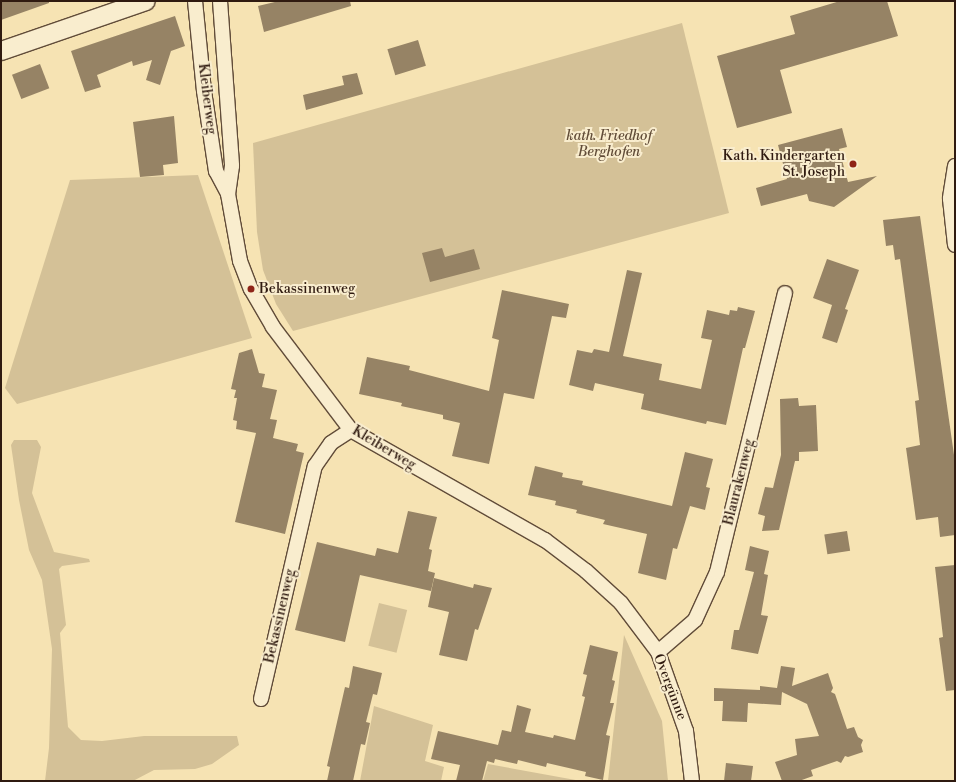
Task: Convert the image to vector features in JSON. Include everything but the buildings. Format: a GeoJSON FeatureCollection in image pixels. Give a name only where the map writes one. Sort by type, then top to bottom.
{"type":"FeatureCollection","features":[{"type":"Feature","properties":{"kind":"street"},"geometry":{"type":"LineString","coordinates":[[1,51],[146,1]]}},
{"type":"Feature","properties":{"kind":"street","name":"Kleiberweg"},"geometry":{"type":"LineString","coordinates":[[195,1],[204,91],[216,171],[228,194],[240,261],[253,293],[273,327],[351,430],[545,540],[586,571],[621,603]]}},
{"type":"Feature","properties":{"kind":"street","name":"Kleiberweg"},"geometry":{"type":"LineString","coordinates":[[220,1],[232,166],[228,194]]}},
{"type":"Feature","properties":{"kind":"street"},"geometry":{"type":"LineString","coordinates":[[955,166],[950,200],[955,244]]}},
{"type":"Feature","properties":{"kind":"street","name":"Blaurakenweg"},"geometry":{"type":"LineString","coordinates":[[658,652],[695,620],[717,572],[785,293]]}},
{"type":"Feature","properties":{"kind":"street","name":"Bekassinenweg"},"geometry":{"type":"LineString","coordinates":[[261,699],[315,466],[331,443],[351,430]]}},
{"type":"Feature","properties":{"kind":"street","name":"Overgünne"},"geometry":{"type":"LineString","coordinates":[[621,603],[658,652],[686,731],[692,781]]}},
{"type":"Feature","properties":{"kind":"green space","name":"kath. Friedhof Berghofen"},"geometry":{"type":"Polygon","coordinates":[[[682,23],[729,213],[293,331],[276,304],[263,270],[257,232],[253,143],[682,23]]]}},
{"type":"Feature","properties":{"kind":"green space"},"geometry":{"type":"Polygon","coordinates":[[[198,175],[252,338],[17,404],[5,388],[70,180],[198,175]]]}},
{"type":"Feature","properties":{"kind":"green space"},"geometry":{"type":"Polygon","coordinates":[[[14,440],[37,440],[41,447],[32,493],[54,552],[89,559],[90,562],[62,566],[59,569],[66,625],[60,633],[68,727],[81,740],[102,741],[144,736],[237,736],[239,745],[212,764],[195,769],[154,770],[133,781],[45,781],[49,748],[52,649],[42,580],[29,550],[19,500],[11,445],[14,440]]]}},
{"type":"Feature","properties":{"kind":"green space"},"geometry":{"type":"Polygon","coordinates":[[[379,603],[407,610],[396,653],[368,646],[379,603]]]}},
{"type":"Feature","properties":{"kind":"green space"},"geometry":{"type":"Polygon","coordinates":[[[624,635],[662,721],[668,781],[608,781],[624,635]]]}},
{"type":"Feature","properties":{"kind":"green space"},"geometry":{"type":"Polygon","coordinates":[[[374,706],[433,725],[425,761],[444,767],[441,781],[360,781],[374,706]]]}},
{"type":"Feature","properties":{"kind":"green space"},"geometry":{"type":"Polygon","coordinates":[[[488,764],[581,781],[483,781],[488,764]]]}},
{"type":"Feature","properties":{"kind":"place","name":"Kath. Kindergarten St. Joseph"},"geometry":{"type":"Point","coordinates":[853,164]}},
{"type":"Feature","properties":{"kind":"place","name":"Bekassinenweg"},"geometry":{"type":"Point","coordinates":[251,289]}}]}
